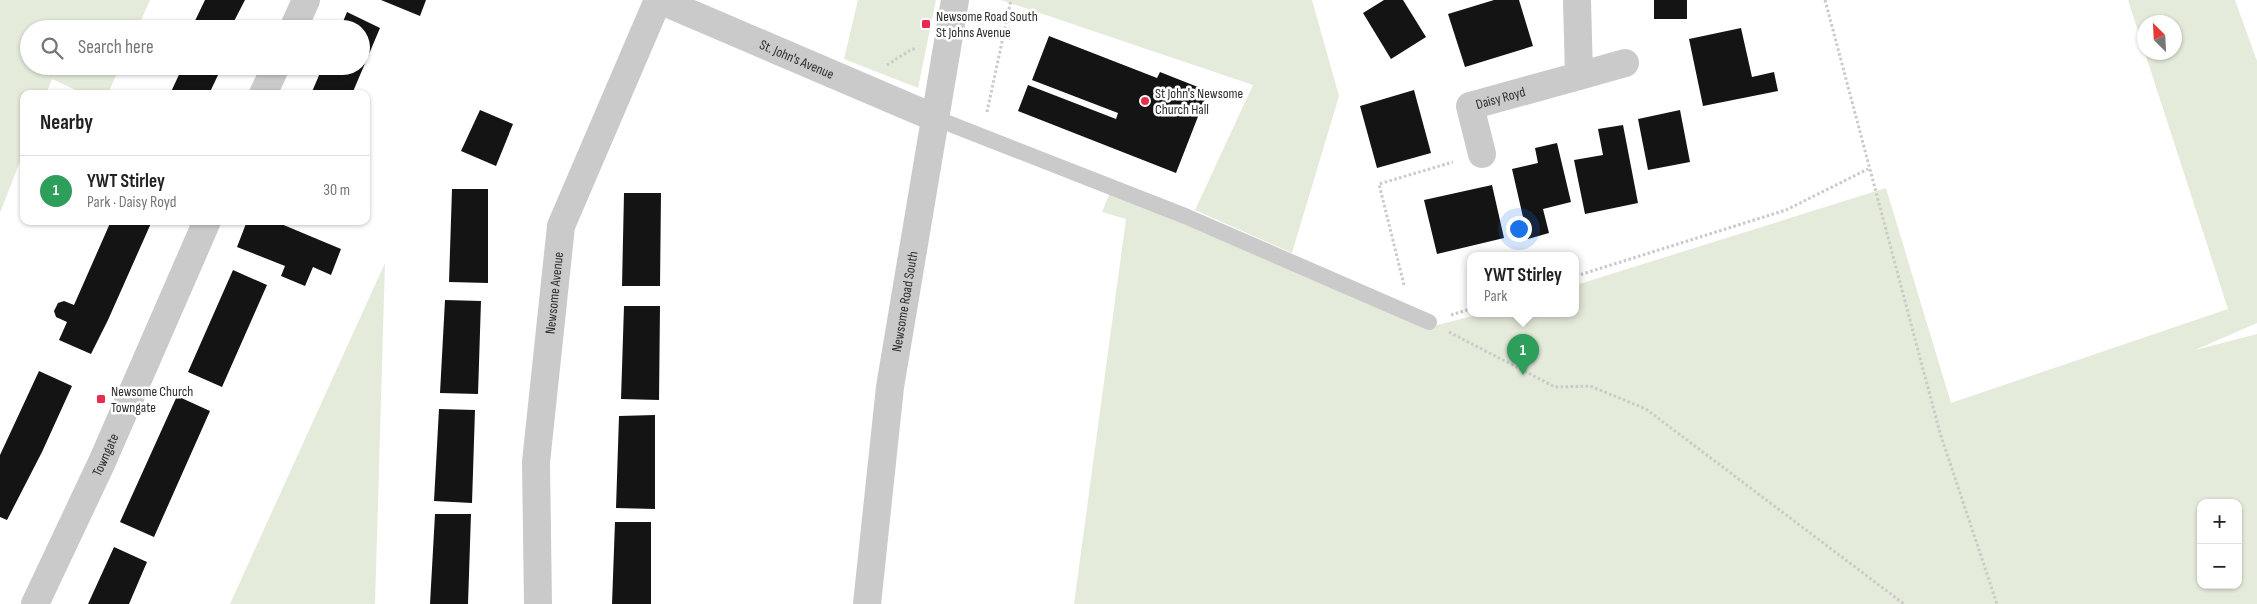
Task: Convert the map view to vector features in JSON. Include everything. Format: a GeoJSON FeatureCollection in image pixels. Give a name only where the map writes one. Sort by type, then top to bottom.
{"type":"FeatureCollection","features":[{"type":"Feature","properties":{"kind":"street"},"geometry":{"type":"LineString","coordinates":[[297,20],[306,0]]}},
{"type":"Feature","properties":{"kind":"street","name":"St. John's Avenue"},"geometry":{"type":"LineString","coordinates":[[658,0],[935,118]]}},
{"type":"Feature","properties":{"kind":"street","name":"Newsome Avenue"},"geometry":{"type":"LineString","coordinates":[[538,604],[536,462],[561,226],[658,0]]}},
{"type":"Feature","properties":{"kind":"street","name":"Newsome Road South"},"geometry":{"type":"LineString","coordinates":[[867,604],[890,388],[956,0]]}},
{"type":"Feature","properties":{"kind":"street"},"geometry":{"type":"LineString","coordinates":[[1577,0],[1578,76]]}},
{"type":"Feature","properties":{"kind":"street","name":"Daisy Royd"},"geometry":{"type":"LineString","coordinates":[[1482,154],[1470,106],[1625,63]]}},
{"type":"Feature","properties":{"kind":"street"},"geometry":{"type":"LineString","coordinates":[[265,90],[272,75]]}},
{"type":"Feature","properties":{"kind":"street","name":"Towngate"},"geometry":{"type":"LineString","coordinates":[[36,604],[102,462],[205,225]]}},
{"type":"Feature","properties":{"kind":"lane"},"geometry":{"type":"LineString","coordinates":[[935,118],[1185,216],[1429,322]]}},
{"type":"Feature","properties":{"kind":"path"},"geometry":{"type":"LineString","coordinates":[[987,113],[1011,0]]}},
{"type":"Feature","properties":{"kind":"path"},"geometry":{"type":"LineString","coordinates":[[1825,0],[1868,169],[1940,433],[1997,604]]}},
{"type":"Feature","properties":{"kind":"path"},"geometry":{"type":"LineString","coordinates":[[870,91],[889,62],[912,49],[946,54]]}},
{"type":"Feature","properties":{"kind":"path"},"geometry":{"type":"LineString","coordinates":[[1411,314],[1379,184],[1482,154]]}},
{"type":"Feature","properties":{"kind":"path"},"geometry":{"type":"LineString","coordinates":[[1579,275],[1786,210],[1868,169]]}},
{"type":"Feature","properties":{"kind":"path"},"geometry":{"type":"LineString","coordinates":[[1429,322],[1555,387],[1590,386],[1646,409],[1904,604]]}},
{"type":"Feature","properties":{"kind":"green space"},"geometry":{"type":"Polygon","coordinates":[[[0,0],[150,0],[141,20],[20,20],[20,75],[116,75],[110,90],[75,90],[52,79],[48,90],[20,90],[20,161],[0,213],[0,0]]]}},
{"type":"Feature","properties":{"kind":"green space"},"geometry":{"type":"Polygon","coordinates":[[[858,0],[936,0],[918,88],[844,59],[858,0]]]}},
{"type":"Feature","properties":{"kind":"green space"},"geometry":{"type":"Polygon","coordinates":[[[1001,0],[1312,0],[1339,96],[1292,253],[1195,210],[1253,85],[1001,0]]]}},
{"type":"Feature","properties":{"kind":"green space"},"geometry":{"type":"Polygon","coordinates":[[[2128,0],[2235,0],[2257,61],[2257,323],[2195,350],[2257,334],[2257,604],[1074,604],[1126,219],[1102,212],[1111,190],[1425,328],[1469,317],[1579,317],[1579,284],[1886,188],[1951,403],[2228,309],[2147,60],[2182,60],[2182,15],[2137,15],[2137,28],[2128,0]]]}},
{"type":"Feature","properties":{"kind":"green space"},"geometry":{"type":"Polygon","coordinates":[[[385,263],[375,604],[230,604],[385,263]]]}},
{"type":"Feature","properties":{"kind":"building"},"geometry":{"type":"Polygon","coordinates":[[[205,0],[245,0],[235,20],[195,20],[205,0]]]}},
{"type":"Feature","properties":{"kind":"building"},"geometry":{"type":"Polygon","coordinates":[[[381,0],[426,0],[420,16],[381,0]]]}},
{"type":"Feature","properties":{"kind":"building"},"geometry":{"type":"Polygon","coordinates":[[[1384,0],[1403,0],[1426,37],[1391,59],[1363,13],[1384,0]]]}},
{"type":"Feature","properties":{"kind":"building"},"geometry":{"type":"Polygon","coordinates":[[[1494,0],[1519,0],[1533,46],[1465,67],[1448,14],[1494,0]]]}},
{"type":"Feature","properties":{"kind":"building"},"geometry":{"type":"Polygon","coordinates":[[[1654,0],[1687,0],[1687,19],[1654,19],[1654,0]]]}},
{"type":"Feature","properties":{"kind":"building"},"geometry":{"type":"Polygon","coordinates":[[[347,12],[364,20],[344,20],[347,12]]]}},
{"type":"Feature","properties":{"kind":"building"},"geometry":{"type":"Polygon","coordinates":[[[370,23],[380,28],[370,52],[370,23]]]}},
{"type":"Feature","properties":{"kind":"building"},"geometry":{"type":"Polygon","coordinates":[[[1741,28],[1752,77],[1774,72],[1778,91],[1703,106],[1689,39],[1741,28]]]}},
{"type":"Feature","properties":{"kind":"building","name":"St John's Newsome Church Hall"},"geometry":{"type":"Polygon","coordinates":[[[1049,36],[1157,78],[1160,72],[1208,91],[1176,173],[1018,111],[1028,85],[1116,119],[1118,113],[1032,80],[1049,36]]]}},
{"type":"Feature","properties":{"kind":"building"},"geometry":{"type":"Polygon","coordinates":[[[179,75],[218,75],[211,90],[172,90],[179,75]]]}},
{"type":"Feature","properties":{"kind":"building"},"geometry":{"type":"Polygon","coordinates":[[[319,75],[360,75],[354,90],[313,90],[319,75]]]}},
{"type":"Feature","properties":{"kind":"building"},"geometry":{"type":"Polygon","coordinates":[[[1414,90],[1431,153],[1377,168],[1360,106],[1414,90]]]}},
{"type":"Feature","properties":{"kind":"building"},"geometry":{"type":"Polygon","coordinates":[[[480,110],[513,124],[496,166],[461,151],[480,110]]]}},
{"type":"Feature","properties":{"kind":"building"},"geometry":{"type":"Polygon","coordinates":[[[1680,110],[1690,162],[1648,170],[1638,119],[1680,110]]]}},
{"type":"Feature","properties":{"kind":"building"},"geometry":{"type":"Polygon","coordinates":[[[1623,125],[1638,203],[1585,214],[1574,160],[1603,155],[1598,129],[1623,125]]]}},
{"type":"Feature","properties":{"kind":"building"},"geometry":{"type":"Polygon","coordinates":[[[1557,143],[1571,202],[1543,209],[1549,233],[1528,239],[1512,169],[1538,163],[1535,148],[1557,143]]]}},
{"type":"Feature","properties":{"kind":"building"},"geometry":{"type":"Polygon","coordinates":[[[1492,185],[1504,238],[1437,254],[1424,200],[1492,185]]]}},
{"type":"Feature","properties":{"kind":"building"},"geometry":{"type":"Polygon","coordinates":[[[452,189],[488,189],[488,283],[449,282],[452,189]]]}},
{"type":"Feature","properties":{"kind":"building"},"geometry":{"type":"Polygon","coordinates":[[[624,193],[661,193],[660,286],[622,286],[624,193]]]}},
{"type":"Feature","properties":{"kind":"building"},"geometry":{"type":"Polygon","coordinates":[[[109,225],[150,225],[91,354],[59,340],[67,322],[56,317],[54,311],[58,303],[64,301],[74,305],[109,225]]]}},
{"type":"Feature","properties":{"kind":"building"},"geometry":{"type":"Polygon","coordinates":[[[245,225],[284,225],[341,249],[331,275],[313,267],[305,286],[281,276],[285,266],[237,247],[245,225]]]}},
{"type":"Feature","properties":{"kind":"building"},"geometry":{"type":"Polygon","coordinates":[[[233,270],[267,285],[222,387],[188,372],[233,270]]]}},
{"type":"Feature","properties":{"kind":"building"},"geometry":{"type":"Polygon","coordinates":[[[445,300],[481,301],[478,394],[440,393],[445,300]]]}},
{"type":"Feature","properties":{"kind":"building"},"geometry":{"type":"Polygon","coordinates":[[[624,306],[660,306],[659,400],[621,399],[624,306]]]}},
{"type":"Feature","properties":{"kind":"building"},"geometry":{"type":"Polygon","coordinates":[[[39,371],[72,386],[42,452],[7,520],[0,517],[0,455],[39,371]]]}},
{"type":"Feature","properties":{"kind":"building"},"geometry":{"type":"Polygon","coordinates":[[[177,396],[210,411],[154,537],[120,522],[177,396]]]}},
{"type":"Feature","properties":{"kind":"building"},"geometry":{"type":"Polygon","coordinates":[[[439,409],[475,410],[472,503],[434,501],[439,409]]]}},
{"type":"Feature","properties":{"kind":"building"},"geometry":{"type":"Polygon","coordinates":[[[655,415],[655,509],[616,508],[619,416],[655,415]]]}},
{"type":"Feature","properties":{"kind":"building"},"geometry":{"type":"Polygon","coordinates":[[[435,514],[471,514],[468,604],[430,604],[435,514]]]}},
{"type":"Feature","properties":{"kind":"building"},"geometry":{"type":"Polygon","coordinates":[[[615,522],[651,522],[651,604],[612,604],[615,522]]]}},
{"type":"Feature","properties":{"kind":"building"},"geometry":{"type":"Polygon","coordinates":[[[114,547],[147,562],[129,604],[88,604],[114,547]]]}},
{"type":"Feature","properties":{"kind":"place","name":"Newsome Road South St Johns Avenue"},"geometry":{"type":"Point","coordinates":[926,24]}},
{"type":"Feature","properties":{"kind":"place","name":"St John's Newsome Church Hall"},"geometry":{"type":"Point","coordinates":[1145,101]}},
{"type":"Feature","properties":{"kind":"place","name":"YWT Stirley"},"geometry":{"type":"Point","coordinates":[1523,375]}},
{"type":"Feature","properties":{"kind":"place","name":"Newsome Church Towngate"},"geometry":{"type":"Point","coordinates":[101,399]}}]}
